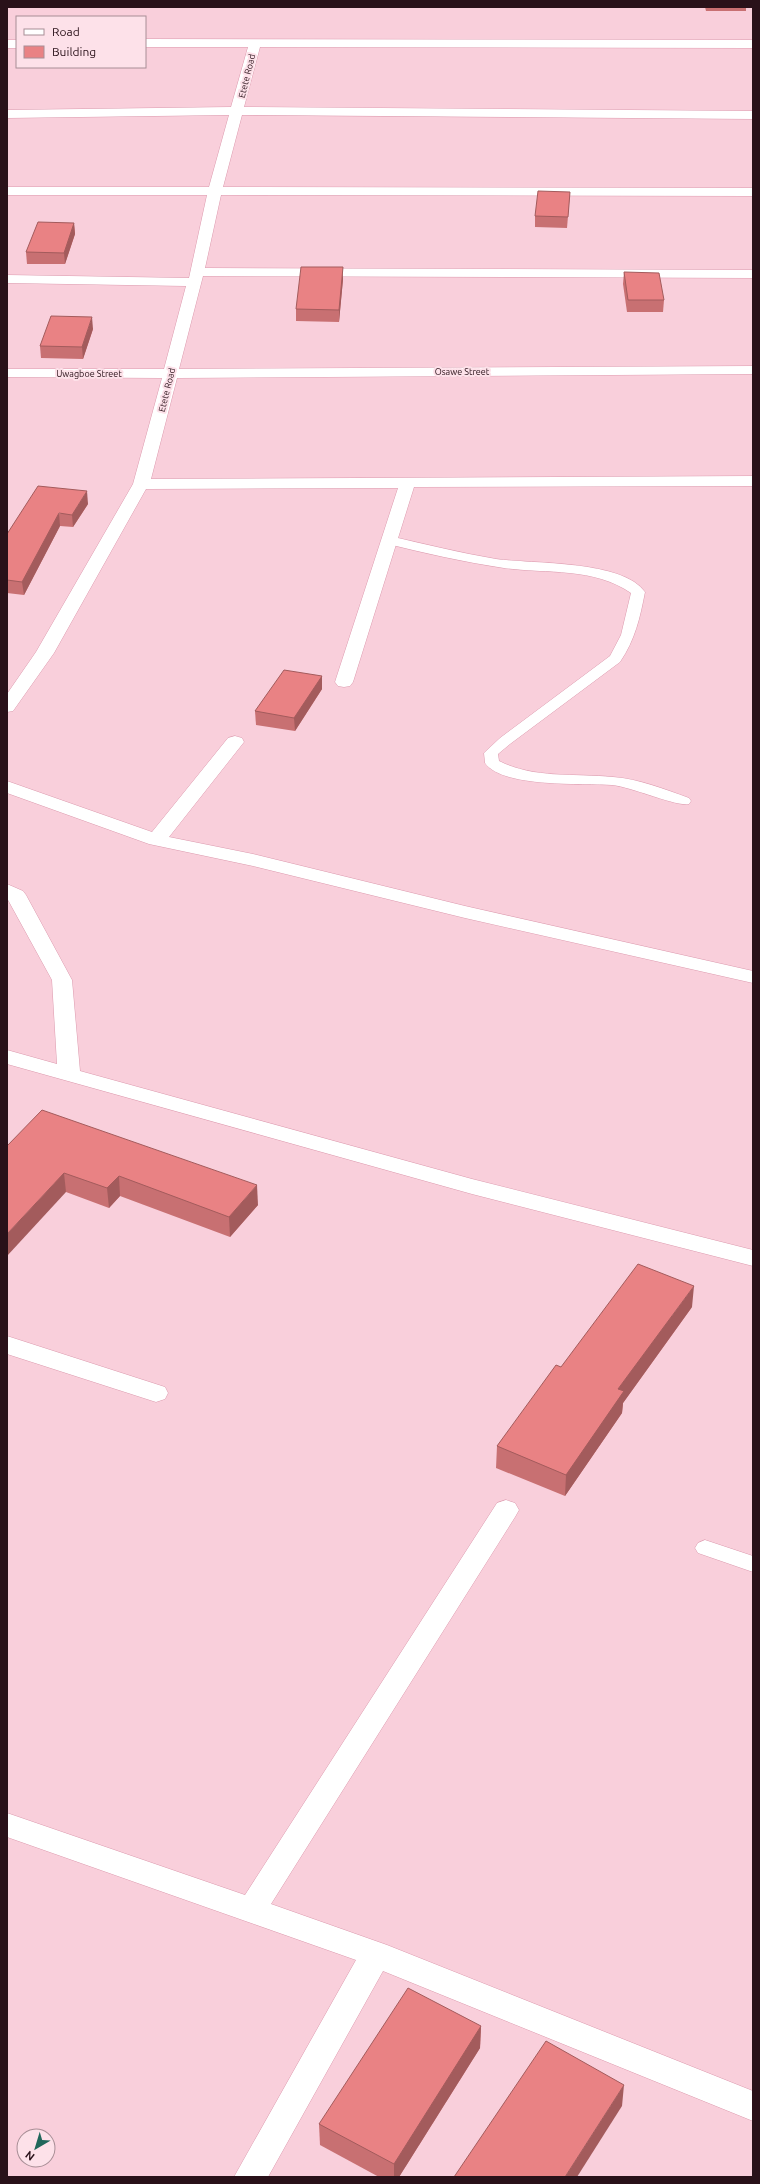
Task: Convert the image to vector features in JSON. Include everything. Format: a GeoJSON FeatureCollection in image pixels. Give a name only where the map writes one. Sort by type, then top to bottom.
{"type":"FeatureCollection","features":[{"type":"Feature","properties":{"kind":"street"},"geometry":{"type":"LineString","coordinates":[[146,43],[753,44]]}},
{"type":"Feature","properties":{"kind":"street","name":"Etete Road"},"geometry":{"type":"LineString","coordinates":[[7,707],[45,653],[141,484],[171,374],[196,277],[215,192],[238,112],[255,43]]}},
{"type":"Feature","properties":{"kind":"street"},"geometry":{"type":"LineString","coordinates":[[7,114],[238,112],[753,115]]}},
{"type":"Feature","properties":{"kind":"street"},"geometry":{"type":"LineString","coordinates":[[7,191],[753,192]]}},
{"type":"Feature","properties":{"kind":"street"},"geometry":{"type":"LineString","coordinates":[[7,279],[753,274]]}},
{"type":"Feature","properties":{"kind":"street","name":"Osawe Street"},"geometry":{"type":"LineString","coordinates":[[171,374],[753,370]]}},
{"type":"Feature","properties":{"kind":"street","name":"Uwagboe Street"},"geometry":{"type":"LineString","coordinates":[[7,373],[171,374]]}},
{"type":"Feature","properties":{"kind":"street"},"geometry":{"type":"LineString","coordinates":[[141,484],[753,481]]}},
{"type":"Feature","properties":{"kind":"street"},"geometry":{"type":"LineString","coordinates":[[344,682],[407,483]]}},
{"type":"Feature","properties":{"kind":"street"},"geometry":{"type":"LineString","coordinates":[[156,840],[235,742]]}},
{"type":"Feature","properties":{"kind":"street"},"geometry":{"type":"LineString","coordinates":[[7,787],[156,840],[253,860],[465,912],[753,977]]}},
{"type":"Feature","properties":{"kind":"street"},"geometry":{"type":"LineString","coordinates":[[7,890],[16,895],[62,980],[69,1075]]}},
{"type":"Feature","properties":{"kind":"street"},"geometry":{"type":"LineString","coordinates":[[7,1057],[587,1218],[753,1258]]}},
{"type":"Feature","properties":{"kind":"street"},"geometry":{"type":"LineString","coordinates":[[7,1345],[156,1393]]}},
{"type":"Feature","properties":{"kind":"street"},"geometry":{"type":"LineString","coordinates":[[251,1911],[506,1510]]}},
{"type":"Feature","properties":{"kind":"street"},"geometry":{"type":"LineString","coordinates":[[7,1825],[376,1954],[753,2106]]}},
{"type":"Feature","properties":{"kind":"street"},"geometry":{"type":"LineString","coordinates":[[250,2177],[376,1954]]}},
{"type":"Feature","properties":{"kind":"lane"},"geometry":{"type":"LineString","coordinates":[[389,540],[506,564],[581,571],[602,575],[628,583],[638,592],[631,629],[626,644],[615,659],[505,741],[491,753],[492,763],[506,771],[534,779],[614,781],[639,786],[684,801]]}},
{"type":"Feature","properties":{"kind":"lane"},"geometry":{"type":"LineString","coordinates":[[705,1548],[753,1564]]}},
{"type":"Feature","properties":{"kind":"building"},"geometry":{"type":"Polygon","coordinates":[[[538,191],[570,192],[568,217],[535,216],[538,191]]]}},
{"type":"Feature","properties":{"kind":"building"},"geometry":{"type":"Polygon","coordinates":[[[38,222],[74,223],[64,253],[26,252],[38,222]]]}},
{"type":"Feature","properties":{"kind":"building"},"geometry":{"type":"Polygon","coordinates":[[[301,267],[343,267],[339,310],[296,309],[301,267]]]}},
{"type":"Feature","properties":{"kind":"building"},"geometry":{"type":"Polygon","coordinates":[[[624,272],[659,273],[664,300],[628,300],[624,272]]]}},
{"type":"Feature","properties":{"kind":"building"},"geometry":{"type":"Polygon","coordinates":[[[51,316],[92,317],[82,347],[40,346],[51,316]]]}},
{"type":"Feature","properties":{"kind":"building"},"geometry":{"type":"Polygon","coordinates":[[[38,486],[87,491],[72,515],[59,513],[22,582],[7,580],[7,534],[38,486]]]}},
{"type":"Feature","properties":{"kind":"building"},"geometry":{"type":"Polygon","coordinates":[[[284,670],[322,676],[294,718],[255,711],[284,670]]]}},
{"type":"Feature","properties":{"kind":"building"},"geometry":{"type":"Polygon","coordinates":[[[42,1110],[257,1185],[229,1217],[119,1176],[107,1188],[64,1173],[7,1234],[7,1146],[42,1110]]]}},
{"type":"Feature","properties":{"kind":"building"},"geometry":{"type":"Polygon","coordinates":[[[638,1264],[694,1286],[618,1389],[624,1391],[566,1475],[497,1446],[556,1365],[561,1367],[638,1264]]]}},
{"type":"Feature","properties":{"kind":"building"},"geometry":{"type":"Polygon","coordinates":[[[408,1988],[481,2026],[394,2164],[319,2124],[408,1988]]]}},
{"type":"Feature","properties":{"kind":"building"},"geometry":{"type":"Polygon","coordinates":[[[546,2041],[624,2085],[565,2177],[454,2177],[546,2041]]]}}]}
